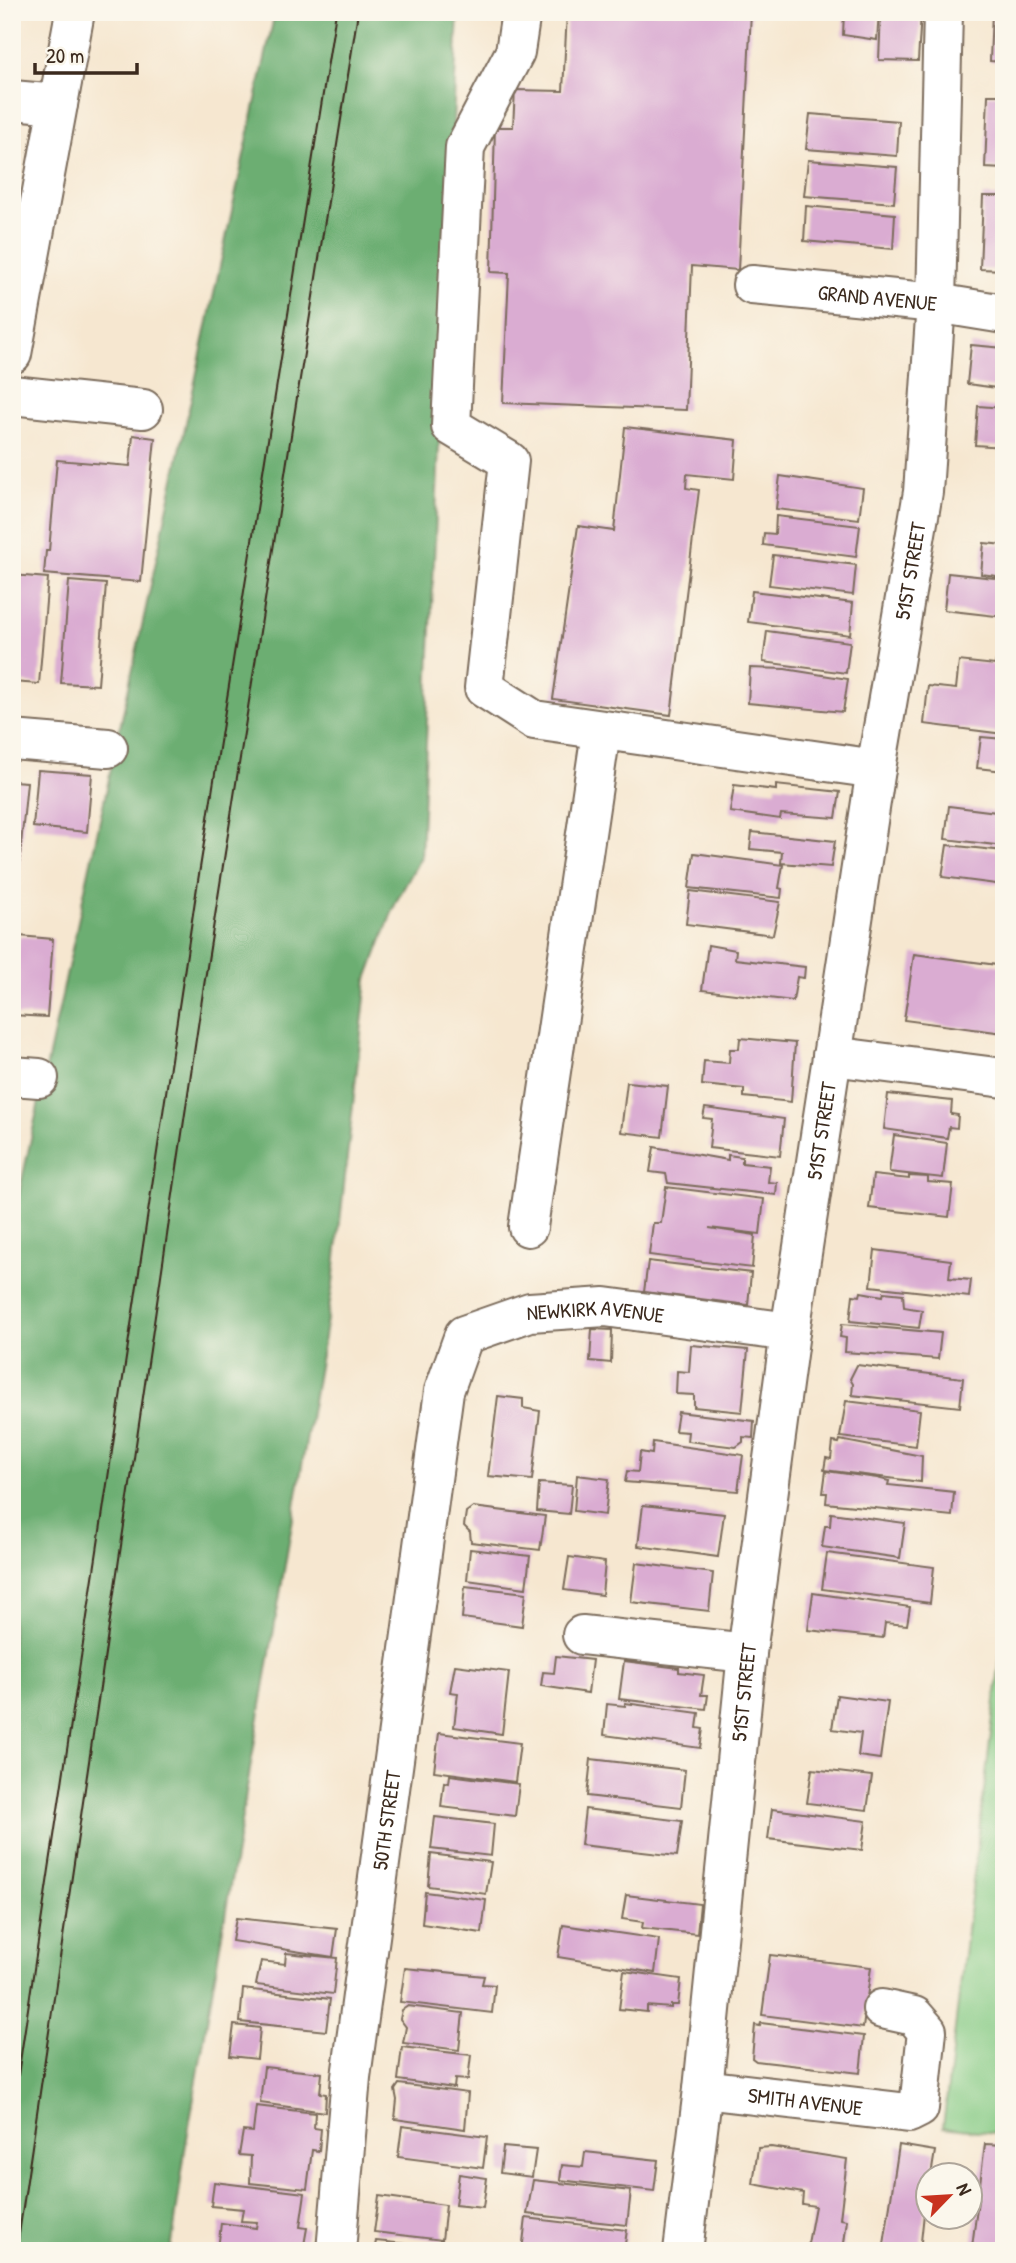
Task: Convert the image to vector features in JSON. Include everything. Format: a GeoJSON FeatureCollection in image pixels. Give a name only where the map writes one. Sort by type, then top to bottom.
{"type":"FeatureCollection","features":[{"type":"Feature","properties":{"kind":"street"},"geometry":{"type":"LineString","coordinates":[[12,354],[75,12]]}},
{"type":"Feature","properties":{"kind":"street"},"geometry":{"type":"LineString","coordinates":[[521,12],[515,52],[465,148],[451,426],[509,461],[484,688],[534,720],[601,732],[876,769]]}},
{"type":"Feature","properties":{"kind":"street","name":"51ST STREET"},"geometry":{"type":"LineString","coordinates":[[683,2251],[703,2088],[747,1653],[790,1332],[876,769],[923,492],[936,303],[943,12]]}},
{"type":"Feature","properties":{"kind":"street"},"geometry":{"type":"LineString","coordinates":[[12,100],[58,104]]}},
{"type":"Feature","properties":{"kind":"street","name":"GRAND AVENUE"},"geometry":{"type":"LineString","coordinates":[[752,285],[936,303],[1004,314]]}},
{"type":"Feature","properties":{"kind":"street"},"geometry":{"type":"LineString","coordinates":[[12,395],[143,409]]}},
{"type":"Feature","properties":{"kind":"street"},"geometry":{"type":"LineString","coordinates":[[528,1227],[601,732]]}},
{"type":"Feature","properties":{"kind":"street"},"geometry":{"type":"LineString","coordinates":[[12,740],[108,748]]}},
{"type":"Feature","properties":{"kind":"street"},"geometry":{"type":"LineString","coordinates":[[832,1056],[1004,1078]]}},
{"type":"Feature","properties":{"kind":"street","name":"NEWKIRK AVENUE"},"geometry":{"type":"LineString","coordinates":[[444,1391],[464,1335],[530,1312],[605,1307],[790,1332]]}},
{"type":"Feature","properties":{"kind":"street","name":"50TH STREET"},"geometry":{"type":"LineString","coordinates":[[336,2251],[351,2077],[444,1391]]}},
{"type":"Feature","properties":{"kind":"street"},"geometry":{"type":"LineString","coordinates":[[582,1635],[747,1653]]}},
{"type":"Feature","properties":{"kind":"street","name":"SMITH AVENUE"},"geometry":{"type":"LineString","coordinates":[[703,2088],[909,2113],[919,2108],[927,2031],[914,2016],[882,2009]]}},
{"type":"Feature","properties":{"kind":"green space"},"geometry":{"type":"Polygon","coordinates":[[[275,12],[458,12],[421,857],[396,902],[367,979],[333,1284],[185,2150],[171,2251],[12,2251],[12,1226],[275,12]]]}},
{"type":"Feature","properties":{"kind":"green space"},"geometry":{"type":"Polygon","coordinates":[[[1004,1627],[1004,2134],[943,2127],[1004,1627]]]}},
{"type":"Feature","properties":{"kind":"building"},"geometry":{"type":"Polygon","coordinates":[[[567,12],[751,12],[738,270],[692,266],[686,410],[503,403],[509,273],[491,272],[495,127],[513,127],[515,90],[563,91],[567,12]]]}},
{"type":"Feature","properties":{"kind":"building"},"geometry":{"type":"Polygon","coordinates":[[[844,12],[879,12],[877,40],[843,35],[844,12]]]}},
{"type":"Feature","properties":{"kind":"building"},"geometry":{"type":"Polygon","coordinates":[[[881,12],[921,12],[918,61],[879,60],[881,12]]]}},
{"type":"Feature","properties":{"kind":"building"},"geometry":{"type":"Polygon","coordinates":[[[992,12],[1004,12],[1004,62],[990,61],[992,12]]]}},
{"type":"Feature","properties":{"kind":"building"},"geometry":{"type":"Polygon","coordinates":[[[988,95],[1004,95],[1004,169],[985,168],[988,95]]]}},
{"type":"Feature","properties":{"kind":"building"},"geometry":{"type":"Polygon","coordinates":[[[810,114],[899,121],[897,156],[806,149],[810,114]]]}},
{"type":"Feature","properties":{"kind":"building"},"geometry":{"type":"Polygon","coordinates":[[[808,160],[897,167],[894,203],[804,196],[808,160]]]}},
{"type":"Feature","properties":{"kind":"building"},"geometry":{"type":"Polygon","coordinates":[[[983,196],[1004,196],[1004,270],[980,269],[983,196]]]}},
{"type":"Feature","properties":{"kind":"building"},"geometry":{"type":"Polygon","coordinates":[[[806,206],[895,214],[893,249],[804,241],[806,206]]]}},
{"type":"Feature","properties":{"kind":"building"},"geometry":{"type":"Polygon","coordinates":[[[971,345],[1004,348],[1004,389],[967,384],[971,345]]]}},
{"type":"Feature","properties":{"kind":"building"},"geometry":{"type":"Polygon","coordinates":[[[978,406],[1004,408],[1004,447],[975,445],[978,406]]]}},
{"type":"Feature","properties":{"kind":"building"},"geometry":{"type":"Polygon","coordinates":[[[625,427],[737,440],[734,479],[687,474],[686,488],[699,490],[671,715],[553,699],[578,526],[614,531],[625,427]]]}},
{"type":"Feature","properties":{"kind":"building"},"geometry":{"type":"Polygon","coordinates":[[[133,435],[155,438],[141,582],[44,574],[46,551],[49,551],[57,460],[130,466],[133,435]]]}},
{"type":"Feature","properties":{"kind":"building"},"geometry":{"type":"Polygon","coordinates":[[[780,476],[863,488],[859,519],[776,509],[780,476]]]}},
{"type":"Feature","properties":{"kind":"building"},"geometry":{"type":"Polygon","coordinates":[[[776,516],[860,526],[856,557],[763,545],[764,533],[775,534],[776,516]]]}},
{"type":"Feature","properties":{"kind":"building"},"geometry":{"type":"Polygon","coordinates":[[[984,543],[1004,545],[1004,577],[981,574],[984,543]]]}},
{"type":"Feature","properties":{"kind":"building"},"geometry":{"type":"Polygon","coordinates":[[[773,555],[856,565],[853,595],[769,585],[773,555]]]}},
{"type":"Feature","properties":{"kind":"building"},"geometry":{"type":"Polygon","coordinates":[[[948,573],[1004,579],[1004,617],[944,610],[948,573]]]}},
{"type":"Feature","properties":{"kind":"building"},"geometry":{"type":"Polygon","coordinates":[[[12,575],[48,578],[39,684],[12,682],[12,575]]]}},
{"type":"Feature","properties":{"kind":"building"},"geometry":{"type":"Polygon","coordinates":[[[69,581],[106,584],[98,685],[61,683],[69,581]]]}},
{"type":"Feature","properties":{"kind":"building"},"geometry":{"type":"Polygon","coordinates":[[[752,591],[853,603],[850,635],[748,622],[752,591]]]}},
{"type":"Feature","properties":{"kind":"building"},"geometry":{"type":"Polygon","coordinates":[[[767,631],[850,642],[846,673],[763,662],[767,631]]]}},
{"type":"Feature","properties":{"kind":"building"},"geometry":{"type":"Polygon","coordinates":[[[997,654],[1004,654],[1004,734],[924,724],[928,686],[956,689],[959,661],[995,665],[997,654]]]}},
{"type":"Feature","properties":{"kind":"building"},"geometry":{"type":"Polygon","coordinates":[[[750,668],[785,669],[848,679],[843,712],[748,703],[750,668]]]}},
{"type":"Feature","properties":{"kind":"building"},"geometry":{"type":"Polygon","coordinates":[[[981,737],[1004,739],[1004,771],[977,768],[981,737]]]}},
{"type":"Feature","properties":{"kind":"building"},"geometry":{"type":"Polygon","coordinates":[[[38,770],[92,774],[87,832],[33,827],[38,770]]]}},
{"type":"Feature","properties":{"kind":"building"},"geometry":{"type":"Polygon","coordinates":[[[12,781],[27,782],[18,877],[12,876],[12,781]]]}},
{"type":"Feature","properties":{"kind":"building"},"geometry":{"type":"Polygon","coordinates":[[[734,785],[776,790],[776,785],[840,792],[836,818],[781,814],[780,819],[730,812],[734,785]]]}},
{"type":"Feature","properties":{"kind":"building"},"geometry":{"type":"Polygon","coordinates":[[[949,806],[1004,813],[1004,846],[945,839],[949,806]]]}},
{"type":"Feature","properties":{"kind":"building"},"geometry":{"type":"Polygon","coordinates":[[[752,832],[835,841],[831,867],[781,863],[782,852],[750,849],[752,832]]]}},
{"type":"Feature","properties":{"kind":"building"},"geometry":{"type":"Polygon","coordinates":[[[947,845],[1004,851],[1004,885],[942,877],[947,845]]]}},
{"type":"Feature","properties":{"kind":"building"},"geometry":{"type":"Polygon","coordinates":[[[694,853],[783,865],[779,888],[782,889],[781,898],[689,888],[694,853]]]}},
{"type":"Feature","properties":{"kind":"building"},"geometry":{"type":"Polygon","coordinates":[[[690,891],[780,902],[773,935],[686,924],[690,891]]]}},
{"type":"Feature","properties":{"kind":"building"},"geometry":{"type":"Polygon","coordinates":[[[19,936],[53,939],[47,1017],[12,1015],[19,936]]]}},
{"type":"Feature","properties":{"kind":"building"},"geometry":{"type":"Polygon","coordinates":[[[708,945],[736,950],[735,959],[805,967],[804,978],[797,977],[793,1001],[702,990],[708,945]]]}},
{"type":"Feature","properties":{"kind":"building"},"geometry":{"type":"Polygon","coordinates":[[[914,954],[1004,966],[1004,1033],[904,1020],[914,954]]]}},
{"type":"Feature","properties":{"kind":"building"},"geometry":{"type":"Polygon","coordinates":[[[740,1038],[795,1043],[791,1102],[744,1097],[744,1089],[702,1085],[704,1061],[729,1063],[730,1049],[739,1049],[740,1038]]]}},
{"type":"Feature","properties":{"kind":"building"},"geometry":{"type":"Polygon","coordinates":[[[627,1082],[668,1086],[662,1137],[621,1132],[627,1082]]]}},
{"type":"Feature","properties":{"kind":"building"},"geometry":{"type":"Polygon","coordinates":[[[888,1094],[952,1101],[951,1114],[958,1115],[957,1128],[949,1127],[947,1138],[884,1129],[888,1094]]]}},
{"type":"Feature","properties":{"kind":"building"},"geometry":{"type":"Polygon","coordinates":[[[705,1108],[784,1119],[780,1156],[709,1148],[712,1119],[703,1118],[705,1108]]]}},
{"type":"Feature","properties":{"kind":"building"},"geometry":{"type":"Polygon","coordinates":[[[894,1135],[947,1143],[943,1178],[889,1172],[894,1135]]]}},
{"type":"Feature","properties":{"kind":"building"},"geometry":{"type":"Polygon","coordinates":[[[654,1147],[728,1160],[728,1155],[742,1157],[742,1163],[770,1166],[768,1182],[777,1183],[776,1195],[668,1183],[666,1174],[650,1172],[654,1147]]]}},
{"type":"Feature","properties":{"kind":"building"},"geometry":{"type":"Polygon","coordinates":[[[873,1175],[909,1179],[909,1176],[928,1177],[928,1182],[953,1184],[949,1217],[869,1208],[873,1175]]]}},
{"type":"Feature","properties":{"kind":"building"},"geometry":{"type":"Polygon","coordinates":[[[666,1187],[764,1199],[760,1234],[709,1228],[755,1235],[752,1268],[649,1255],[653,1223],[661,1223],[666,1187]]]}},
{"type":"Feature","properties":{"kind":"building"},"geometry":{"type":"Polygon","coordinates":[[[875,1250],[951,1260],[949,1278],[971,1280],[969,1297],[871,1286],[875,1250]]]}},
{"type":"Feature","properties":{"kind":"building"},"geometry":{"type":"Polygon","coordinates":[[[648,1261],[751,1273],[748,1305],[644,1292],[648,1261]]]}},
{"type":"Feature","properties":{"kind":"building"},"geometry":{"type":"Polygon","coordinates":[[[861,1292],[883,1296],[884,1292],[903,1294],[904,1307],[922,1310],[919,1328],[850,1321],[853,1295],[860,1296],[861,1292]]]}},
{"type":"Feature","properties":{"kind":"building"},"geometry":{"type":"Polygon","coordinates":[[[842,1324],[941,1333],[938,1359],[845,1352],[846,1338],[840,1337],[842,1324]]]}},
{"type":"Feature","properties":{"kind":"building"},"geometry":{"type":"Polygon","coordinates":[[[592,1329],[612,1330],[611,1363],[590,1361],[592,1329]]]}},
{"type":"Feature","properties":{"kind":"building"},"geometry":{"type":"Polygon","coordinates":[[[691,1345],[748,1350],[742,1412],[694,1407],[694,1395],[676,1394],[677,1371],[689,1372],[691,1345]]]}},
{"type":"Feature","properties":{"kind":"building"},"geometry":{"type":"Polygon","coordinates":[[[857,1365],[963,1378],[960,1407],[852,1395],[853,1384],[850,1379],[857,1365]]]}},
{"type":"Feature","properties":{"kind":"building"},"geometry":{"type":"Polygon","coordinates":[[[498,1396],[523,1399],[523,1408],[540,1411],[532,1480],[488,1476],[498,1396]]]}},
{"type":"Feature","properties":{"kind":"building"},"geometry":{"type":"Polygon","coordinates":[[[846,1401],[920,1410],[916,1446],[840,1437],[846,1401]]]}},
{"type":"Feature","properties":{"kind":"building"},"geometry":{"type":"Polygon","coordinates":[[[678,1412],[754,1421],[753,1438],[743,1437],[743,1442],[736,1447],[687,1441],[688,1432],[675,1431],[678,1412]]]}},
{"type":"Feature","properties":{"kind":"building"},"geometry":{"type":"Polygon","coordinates":[[[840,1440],[922,1456],[921,1482],[824,1470],[826,1458],[831,1459],[833,1442],[839,1443],[840,1440]]]}},
{"type":"Feature","properties":{"kind":"building"},"geometry":{"type":"Polygon","coordinates":[[[653,1442],[743,1455],[738,1491],[625,1482],[627,1471],[638,1472],[640,1452],[652,1454],[653,1442]]]}},
{"type":"Feature","properties":{"kind":"building"},"geometry":{"type":"Polygon","coordinates":[[[826,1471],[877,1478],[889,1481],[888,1485],[954,1492],[952,1516],[826,1503],[827,1493],[823,1493],[826,1471]]]}},
{"type":"Feature","properties":{"kind":"building"},"geometry":{"type":"Polygon","coordinates":[[[577,1475],[609,1479],[605,1515],[574,1511],[577,1475]]]}},
{"type":"Feature","properties":{"kind":"building"},"geometry":{"type":"Polygon","coordinates":[[[539,1483],[572,1485],[569,1514],[537,1511],[539,1483]]]}},
{"type":"Feature","properties":{"kind":"building"},"geometry":{"type":"Polygon","coordinates":[[[643,1505],[724,1514],[718,1557],[638,1546],[643,1505]]]}},
{"type":"Feature","properties":{"kind":"building"},"geometry":{"type":"Polygon","coordinates":[[[473,1507],[545,1516],[540,1550],[471,1542],[470,1532],[464,1526],[466,1512],[473,1507]]]}},
{"type":"Feature","properties":{"kind":"building"},"geometry":{"type":"Polygon","coordinates":[[[831,1513],[905,1523],[900,1558],[822,1547],[825,1526],[830,1526],[831,1513]]]}},
{"type":"Feature","properties":{"kind":"building"},"geometry":{"type":"Polygon","coordinates":[[[470,1549],[530,1556],[526,1588],[467,1580],[470,1549]]]}},
{"type":"Feature","properties":{"kind":"building"},"geometry":{"type":"Polygon","coordinates":[[[827,1553],[934,1567],[930,1603],[822,1589],[827,1553]]]}},
{"type":"Feature","properties":{"kind":"building"},"geometry":{"type":"Polygon","coordinates":[[[569,1557],[605,1562],[602,1595],[564,1590],[569,1557]]]}},
{"type":"Feature","properties":{"kind":"building"},"geometry":{"type":"Polygon","coordinates":[[[636,1563],[713,1573],[709,1611],[631,1602],[636,1563]]]}},
{"type":"Feature","properties":{"kind":"building"},"geometry":{"type":"Polygon","coordinates":[[[465,1586],[526,1593],[522,1626],[462,1618],[465,1586]]]}},
{"type":"Feature","properties":{"kind":"building"},"geometry":{"type":"Polygon","coordinates":[[[813,1593],[910,1607],[907,1625],[885,1623],[883,1638],[808,1630],[813,1593]]]}},
{"type":"Feature","properties":{"kind":"building"},"geometry":{"type":"Polygon","coordinates":[[[556,1656],[592,1660],[588,1693],[541,1686],[543,1672],[554,1673],[556,1656]]]}},
{"type":"Feature","properties":{"kind":"building"},"geometry":{"type":"Polygon","coordinates":[[[624,1661],[679,1668],[679,1672],[704,1675],[701,1695],[708,1695],[706,1709],[619,1699],[624,1661]]]}},
{"type":"Feature","properties":{"kind":"building"},"geometry":{"type":"Polygon","coordinates":[[[455,1665],[509,1672],[502,1734],[454,1727],[458,1693],[450,1692],[455,1665]]]}},
{"type":"Feature","properties":{"kind":"building"},"geometry":{"type":"Polygon","coordinates":[[[837,1695],[888,1702],[880,1759],[858,1756],[861,1733],[832,1729],[837,1695]]]}},
{"type":"Feature","properties":{"kind":"building"},"geometry":{"type":"Polygon","coordinates":[[[625,1703],[699,1713],[697,1728],[703,1729],[700,1748],[604,1735],[607,1704],[625,1706],[625,1703]]]}},
{"type":"Feature","properties":{"kind":"building"},"geometry":{"type":"Polygon","coordinates":[[[439,1733],[520,1743],[515,1782],[434,1771],[439,1733]]]}},
{"type":"Feature","properties":{"kind":"building"},"geometry":{"type":"Polygon","coordinates":[[[591,1759],[685,1770],[681,1807],[587,1796],[591,1759]]]}},
{"type":"Feature","properties":{"kind":"building"},"geometry":{"type":"Polygon","coordinates":[[[812,1769],[872,1776],[867,1810],[807,1803],[812,1769]]]}},
{"type":"Feature","properties":{"kind":"building"},"geometry":{"type":"Polygon","coordinates":[[[450,1775],[519,1784],[515,1816],[441,1807],[444,1782],[449,1783],[450,1775]]]}},
{"type":"Feature","properties":{"kind":"building"},"geometry":{"type":"Polygon","coordinates":[[[585,1809],[682,1821],[677,1856],[581,1845],[585,1809]]]}},
{"type":"Feature","properties":{"kind":"building"},"geometry":{"type":"Polygon","coordinates":[[[772,1809],[866,1821],[862,1850],[768,1839],[772,1809]]]}},
{"type":"Feature","properties":{"kind":"building"},"geometry":{"type":"Polygon","coordinates":[[[435,1817],[494,1824],[491,1856],[431,1849],[435,1817]]]}},
{"type":"Feature","properties":{"kind":"building"},"geometry":{"type":"Polygon","coordinates":[[[431,1854],[491,1862],[486,1894],[428,1886],[431,1854]]]}},
{"type":"Feature","properties":{"kind":"building"},"geometry":{"type":"Polygon","coordinates":[[[425,1892],[486,1900],[482,1933],[422,1924],[425,1892]]]}},
{"type":"Feature","properties":{"kind":"building"},"geometry":{"type":"Polygon","coordinates":[[[626,1895],[700,1904],[697,1934],[642,1928],[643,1922],[622,1919],[626,1895]]]}},
{"type":"Feature","properties":{"kind":"building"},"geometry":{"type":"Polygon","coordinates":[[[236,1918],[337,1929],[333,1957],[232,1941],[236,1918]]]}},
{"type":"Feature","properties":{"kind":"building"},"geometry":{"type":"Polygon","coordinates":[[[563,1925],[659,1939],[655,1973],[558,1957],[563,1925]]]}},
{"type":"Feature","properties":{"kind":"building"},"geometry":{"type":"Polygon","coordinates":[[[286,1953],[337,1958],[333,1994],[256,1985],[261,1961],[285,1964],[286,1953]]]}},
{"type":"Feature","properties":{"kind":"building"},"geometry":{"type":"Polygon","coordinates":[[[770,1955],[871,1967],[863,2028],[762,2015],[770,1955]]]}},
{"type":"Feature","properties":{"kind":"building"},"geometry":{"type":"Polygon","coordinates":[[[405,1968],[484,1976],[482,1984],[495,1985],[492,2013],[400,2002],[405,1968]]]}},
{"type":"Feature","properties":{"kind":"building"},"geometry":{"type":"Polygon","coordinates":[[[624,1971],[681,1979],[678,2005],[671,2005],[671,2008],[647,2006],[647,2012],[619,2009],[624,1971]]]}},
{"type":"Feature","properties":{"kind":"building"},"geometry":{"type":"Polygon","coordinates":[[[243,1989],[330,1999],[326,2031],[240,2022],[243,1989]]]}},
{"type":"Feature","properties":{"kind":"building"},"geometry":{"type":"Polygon","coordinates":[[[408,2006],[463,2013],[459,2050],[403,2043],[406,2027],[400,2019],[402,2010],[408,2006]]]}},
{"type":"Feature","properties":{"kind":"building"},"geometry":{"type":"Polygon","coordinates":[[[761,2023],[864,2036],[860,2073],[756,2061],[752,2058],[755,2025],[760,2026],[761,2023]]]}},
{"type":"Feature","properties":{"kind":"building"},"geometry":{"type":"Polygon","coordinates":[[[234,2025],[260,2028],[257,2059],[230,2056],[234,2025]]]}},
{"type":"Feature","properties":{"kind":"building"},"geometry":{"type":"Polygon","coordinates":[[[402,2047],[471,2055],[468,2080],[455,2079],[454,2088],[398,2080],[402,2047]]]}},
{"type":"Feature","properties":{"kind":"building"},"geometry":{"type":"Polygon","coordinates":[[[264,2067],[322,2073],[320,2093],[326,2094],[325,2112],[260,2103],[264,2067]]]}},
{"type":"Feature","properties":{"kind":"building"},"geometry":{"type":"Polygon","coordinates":[[[399,2084],[468,2093],[465,2129],[395,2119],[395,2090],[399,2084]]]}},
{"type":"Feature","properties":{"kind":"building"},"geometry":{"type":"Polygon","coordinates":[[[256,2106],[315,2113],[314,2128],[321,2129],[319,2151],[312,2150],[307,2189],[250,2183],[251,2156],[239,2155],[243,2131],[253,2132],[256,2106]]]}},
{"type":"Feature","properties":{"kind":"building"},"geometry":{"type":"Polygon","coordinates":[[[402,2126],[487,2137],[483,2168],[398,2157],[402,2126]]]}},
{"type":"Feature","properties":{"kind":"building"},"geometry":{"type":"Polygon","coordinates":[[[985,2144],[1004,2145],[1004,2251],[972,2247],[974,2232],[984,2232],[985,2144]]]}},
{"type":"Feature","properties":{"kind":"building"},"geometry":{"type":"Polygon","coordinates":[[[899,2145],[935,2151],[933,2162],[914,2162],[914,2232],[922,2232],[920,2251],[883,2251],[899,2145]]]}},
{"type":"Feature","properties":{"kind":"building"},"geometry":{"type":"Polygon","coordinates":[[[503,2147],[536,2150],[532,2177],[500,2173],[503,2147]]]}},
{"type":"Feature","properties":{"kind":"building"},"geometry":{"type":"Polygon","coordinates":[[[771,2147],[847,2159],[840,2219],[847,2220],[843,2251],[807,2249],[815,2206],[802,2204],[803,2193],[753,2184],[758,2148],[771,2147]]]}},
{"type":"Feature","properties":{"kind":"building"},"geometry":{"type":"Polygon","coordinates":[[[585,2152],[658,2160],[654,2191],[560,2180],[562,2165],[583,2167],[585,2152]]]}},
{"type":"Feature","properties":{"kind":"building"},"geometry":{"type":"Polygon","coordinates":[[[459,2174],[487,2178],[483,2208],[455,2205],[459,2174]]]}},
{"type":"Feature","properties":{"kind":"building"},"geometry":{"type":"Polygon","coordinates":[[[533,2180],[631,2191],[627,2225],[527,2214],[533,2180]]]}},
{"type":"Feature","properties":{"kind":"building"},"geometry":{"type":"Polygon","coordinates":[[[214,2182],[305,2193],[300,2227],[307,2228],[303,2251],[218,2250],[221,2223],[256,2228],[257,2222],[241,2221],[243,2209],[211,2206],[214,2182]]]}},
{"type":"Feature","properties":{"kind":"building"},"geometry":{"type":"Polygon","coordinates":[[[379,2196],[446,2205],[442,2240],[374,2232],[379,2196]]]}},
{"type":"Feature","properties":{"kind":"building"},"geometry":{"type":"Polygon","coordinates":[[[526,2218],[627,2230],[624,2251],[522,2251],[526,2218]]]}},
{"type":"Feature","properties":{"kind":"building"},"geometry":{"type":"Polygon","coordinates":[[[376,2241],[454,2249],[454,2251],[374,2251],[376,2241]]]}},
{"type":"Feature","properties":{"kind":"tram line"},"geometry":{"type":"LineString","coordinates":[[12,2115],[197,887],[336,12]]}},
{"type":"Feature","properties":{"kind":"tram line"},"geometry":{"type":"LineString","coordinates":[[18,2241],[203,992],[358,12]]}}]}
